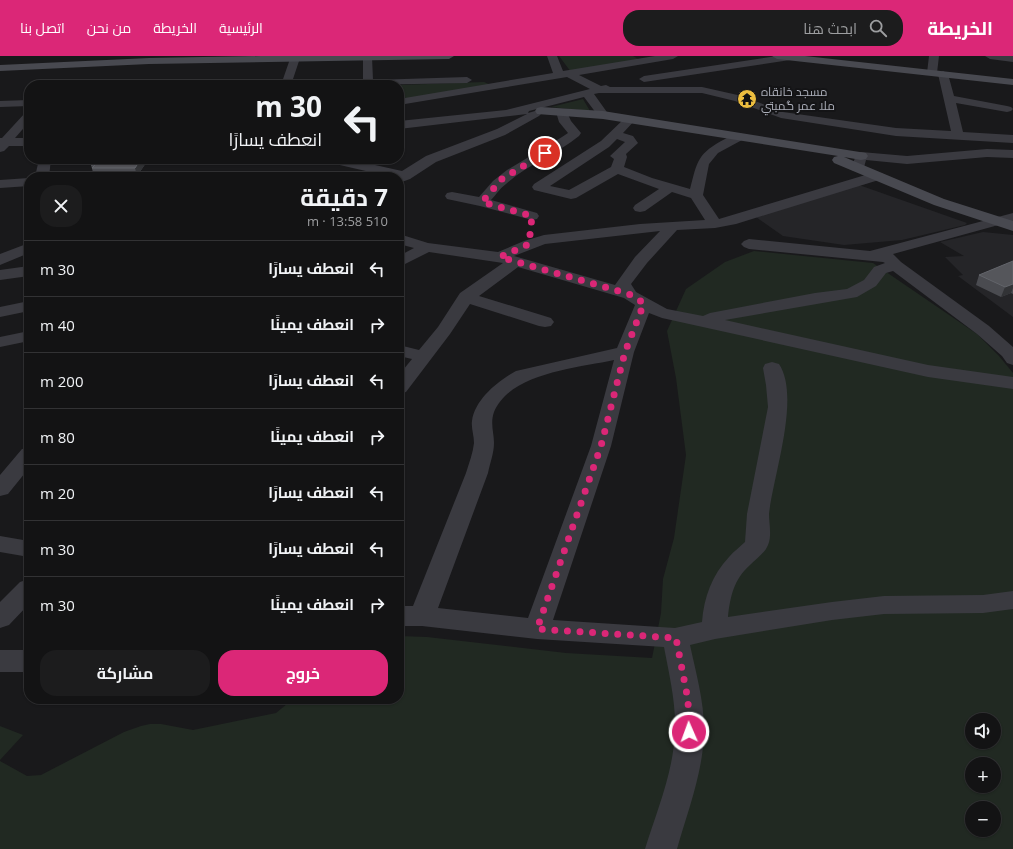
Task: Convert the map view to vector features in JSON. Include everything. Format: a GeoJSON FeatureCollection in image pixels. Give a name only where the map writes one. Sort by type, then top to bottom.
{"type":"FeatureCollection","features":[{"type":"Feature","properties":{"kind":"street"},"geometry":{"type":"LineString","coordinates":[[0,68],[149,61],[449,56]]}},
{"type":"Feature","properties":{"kind":"street"},"geometry":{"type":"LineString","coordinates":[[552,56],[564,75],[600,90],[680,89],[724,94],[771,112],[787,116],[878,130],[958,135],[1011,141]]}},
{"type":"Feature","properties":{"kind":"street"},"geometry":{"type":"LineString","coordinates":[[404,83],[513,81],[546,78],[643,58],[673,56]]}},
{"type":"Feature","properties":{"kind":"street"},"geometry":{"type":"LineString","coordinates":[[777,56],[1013,82]]}},
{"type":"Feature","properties":{"kind":"street"},"geometry":{"type":"LineString","coordinates":[[934,56],[937,74],[949,98],[958,135]]}},
{"type":"Feature","properties":{"kind":"street"},"geometry":{"type":"LineString","coordinates":[[990,56],[1013,59]]}},
{"type":"Feature","properties":{"kind":"street"},"geometry":{"type":"LineString","coordinates":[[367,57],[368,80]]}},
{"type":"Feature","properties":{"kind":"street"},"geometry":{"type":"LineString","coordinates":[[510,112],[668,75],[754,59],[790,57]]}},
{"type":"Feature","properties":{"kind":"street"},"geometry":{"type":"LineString","coordinates":[[288,80],[295,58]]}},
{"type":"Feature","properties":{"kind":"street"},"geometry":{"type":"LineString","coordinates":[[668,75],[680,89]]}},
{"type":"Feature","properties":{"kind":"street"},"geometry":{"type":"LineString","coordinates":[[404,101],[513,81],[553,102]]}},
{"type":"Feature","properties":{"kind":"street"},"geometry":{"type":"LineString","coordinates":[[588,93],[603,115]]}},
{"type":"Feature","properties":{"kind":"street"},"geometry":{"type":"LineString","coordinates":[[949,98],[1007,109]]}},
{"type":"Feature","properties":{"kind":"street"},"geometry":{"type":"LineString","coordinates":[[404,176],[431,159],[501,132],[541,111],[553,102]]}},
{"type":"Feature","properties":{"kind":"street"},"geometry":{"type":"LineString","coordinates":[[0,104],[24,103]]}},
{"type":"Feature","properties":{"kind":"street"},"geometry":{"type":"LineString","coordinates":[[404,124],[510,112],[562,112],[603,115],[814,149],[859,162],[907,160],[987,153],[1013,154]]}},
{"type":"Feature","properties":{"kind":"street"},"geometry":{"type":"LineString","coordinates":[[482,202],[502,179],[545,153],[564,144],[575,133],[565,122],[562,112]]}},
{"type":"Feature","properties":{"kind":"street"},"geometry":{"type":"LineString","coordinates":[[1,144],[24,120]]}},
{"type":"Feature","properties":{"kind":"street"},"geometry":{"type":"LineString","coordinates":[[529,244],[532,216],[539,187],[605,144],[630,120]]}},
{"type":"Feature","properties":{"kind":"street"},"geometry":{"type":"LineString","coordinates":[[539,187],[571,195],[617,169],[621,157],[616,156],[632,143],[629,139],[614,134]]}},
{"type":"Feature","properties":{"kind":"street"},"geometry":{"type":"LineString","coordinates":[[696,195],[703,163],[714,150],[738,137]]}},
{"type":"Feature","properties":{"kind":"street"},"geometry":{"type":"LineString","coordinates":[[1,144],[24,142]]}},
{"type":"Feature","properties":{"kind":"street"},"geometry":{"type":"LineString","coordinates":[[859,162],[877,176],[939,202],[1013,226]]}},
{"type":"Feature","properties":{"kind":"street"},"geometry":{"type":"LineString","coordinates":[[351,164],[383,172]]}},
{"type":"Feature","properties":{"kind":"street"},"geometry":{"type":"LineString","coordinates":[[617,169],[647,181],[696,195],[715,224]]}},
{"type":"Feature","properties":{"kind":"street"},"geometry":{"type":"LineString","coordinates":[[404,382],[444,330],[466,297],[507,259],[529,244],[544,240],[594,233],[715,224],[877,176]]}},
{"type":"Feature","properties":{"kind":"street"},"geometry":{"type":"LineString","coordinates":[[0,184],[24,182]]}},
{"type":"Feature","properties":{"kind":"street"},"geometry":{"type":"LineString","coordinates":[[640,208],[671,187]]}},
{"type":"Feature","properties":{"kind":"street"},"geometry":{"type":"LineString","coordinates":[[452,196],[482,202],[532,216]]}},
{"type":"Feature","properties":{"kind":"street"},"geometry":{"type":"LineString","coordinates":[[749,244],[884,257],[1013,217]]}},
{"type":"Feature","properties":{"kind":"street"},"geometry":{"type":"LineString","coordinates":[[636,298],[623,284],[629,274],[673,226]]}},
{"type":"Feature","properties":{"kind":"street"},"geometry":{"type":"LineString","coordinates":[[404,240],[427,247],[507,259],[636,298],[662,313],[928,371],[1013,383]]}},
{"type":"Feature","properties":{"kind":"street"},"geometry":{"type":"LineString","coordinates":[[404,259],[427,247]]}},
{"type":"Feature","properties":{"kind":"street"},"geometry":{"type":"LineString","coordinates":[[0,260],[24,250]]}},
{"type":"Feature","properties":{"kind":"street"},"geometry":{"type":"LineString","coordinates":[[698,320],[851,292],[870,282],[880,270],[884,257]]}},
{"type":"Feature","properties":{"kind":"street"},"geometry":{"type":"LineString","coordinates":[[884,257],[983,330],[1008,352],[1013,359]]}},
{"type":"Feature","properties":{"kind":"street"},"geometry":{"type":"LineString","coordinates":[[0,275],[24,272]]}},
{"type":"Feature","properties":{"kind":"street"},"geometry":{"type":"LineString","coordinates":[[466,297],[545,322]]}},
{"type":"Feature","properties":{"kind":"street"},"geometry":{"type":"LineString","coordinates":[[537,629],[601,446],[625,352],[636,298]]}},
{"type":"Feature","properties":{"kind":"street"},"geometry":{"type":"LineString","coordinates":[[0,312],[24,307]]}},
{"type":"Feature","properties":{"kind":"street"},"geometry":{"type":"LineString","coordinates":[[0,342],[24,337]]}},
{"type":"Feature","properties":{"kind":"street"},"geometry":{"type":"LineString","coordinates":[[404,351],[423,357]]}},
{"type":"Feature","properties":{"kind":"street"},"geometry":{"type":"LineString","coordinates":[[625,352],[536,371],[524,375],[510,382],[490,402],[484,413],[482,422],[483,452],[477,473],[410,616],[537,629],[676,638],[715,629],[884,605],[982,604],[1013,600]]}},
{"type":"Feature","properties":{"kind":"street"},"geometry":{"type":"LineString","coordinates":[[715,629],[716,605],[725,577],[738,562],[758,544],[758,514],[778,407],[776,386],[772,368]]}},
{"type":"Feature","properties":{"kind":"street"},"geometry":{"type":"LineString","coordinates":[[0,489],[24,460]]}},
{"type":"Feature","properties":{"kind":"street"},"geometry":{"type":"LineString","coordinates":[[0,544],[24,548]]}},
{"type":"Feature","properties":{"kind":"street"},"geometry":{"type":"LineString","coordinates":[[0,618],[24,593]]}},
{"type":"Feature","properties":{"kind":"street"},"geometry":{"type":"LineString","coordinates":[[661,849],[683,772],[689,743],[688,700],[676,638]]}},
{"type":"Feature","properties":{"kind":"street"},"geometry":{"type":"LineString","coordinates":[[0,661],[24,662]]}},
{"type":"Feature","properties":{"kind":"shaded area"},"geometry":{"type":"Polygon","coordinates":[[[559,56],[633,56],[640,60],[571,72],[559,56]]]}},
{"type":"Feature","properties":{"kind":"shaded area"},"geometry":{"type":"Polygon","coordinates":[[[484,82],[491,85],[404,100],[404,85],[484,82]]]}},
{"type":"Feature","properties":{"kind":"shaded area"},"geometry":{"type":"Polygon","coordinates":[[[583,99],[590,111],[551,107],[583,99]]]}},
{"type":"Feature","properties":{"kind":"shaded area"},"geometry":{"type":"Polygon","coordinates":[[[859,185],[967,223],[965,225],[902,240],[844,245],[783,236],[756,217],[859,185]]]}},
{"type":"Feature","properties":{"kind":"shaded area"},"geometry":{"type":"Polygon","coordinates":[[[983,232],[1013,235],[1013,317],[958,276],[963,275],[945,257],[964,256],[940,242],[983,232]]]}},
{"type":"Feature","properties":{"kind":"shaded area"},"geometry":{"type":"Polygon","coordinates":[[[754,251],[873,263],[977,334],[999,356],[1013,373],[1013,849],[0,849],[0,761],[27,776],[41,775],[124,732],[150,724],[161,724],[193,730],[276,713],[287,704],[404,704],[404,636],[427,637],[566,653],[652,658],[661,613],[663,579],[674,538],[686,455],[676,378],[667,331],[686,289],[725,262],[754,251]]]}},
{"type":"Feature","properties":{"kind":"shaded area"},"geometry":{"type":"Polygon","coordinates":[[[0,726],[23,735],[0,760],[0,726]]]}},
{"type":"Feature","properties":{"kind":"building"},"geometry":{"type":"Polygon","coordinates":[[[138,164],[135,168],[92,168],[95,165],[91,165],[138,164]]]}},
{"type":"Feature","properties":{"kind":"building"},"geometry":{"type":"Polygon","coordinates":[[[1013,261],[1013,284],[1005,287],[979,275],[1013,261]]]}},
{"type":"Feature","properties":{"kind":"place","name":"مسجد خانقاه ملا عمر گمبتي"},"geometry":{"type":"Point","coordinates":[747,99]}},
{"type":"Feature","properties":{"kind":"route"},"geometry":{"type":"LineString","coordinates":[[545,153],[502,179],[482,202],[532,216],[529,244],[500,257],[629,294],[644,303],[625,352],[601,446],[537,629],[676,638],[688,700],[690,721],[689,732]]}}]}
